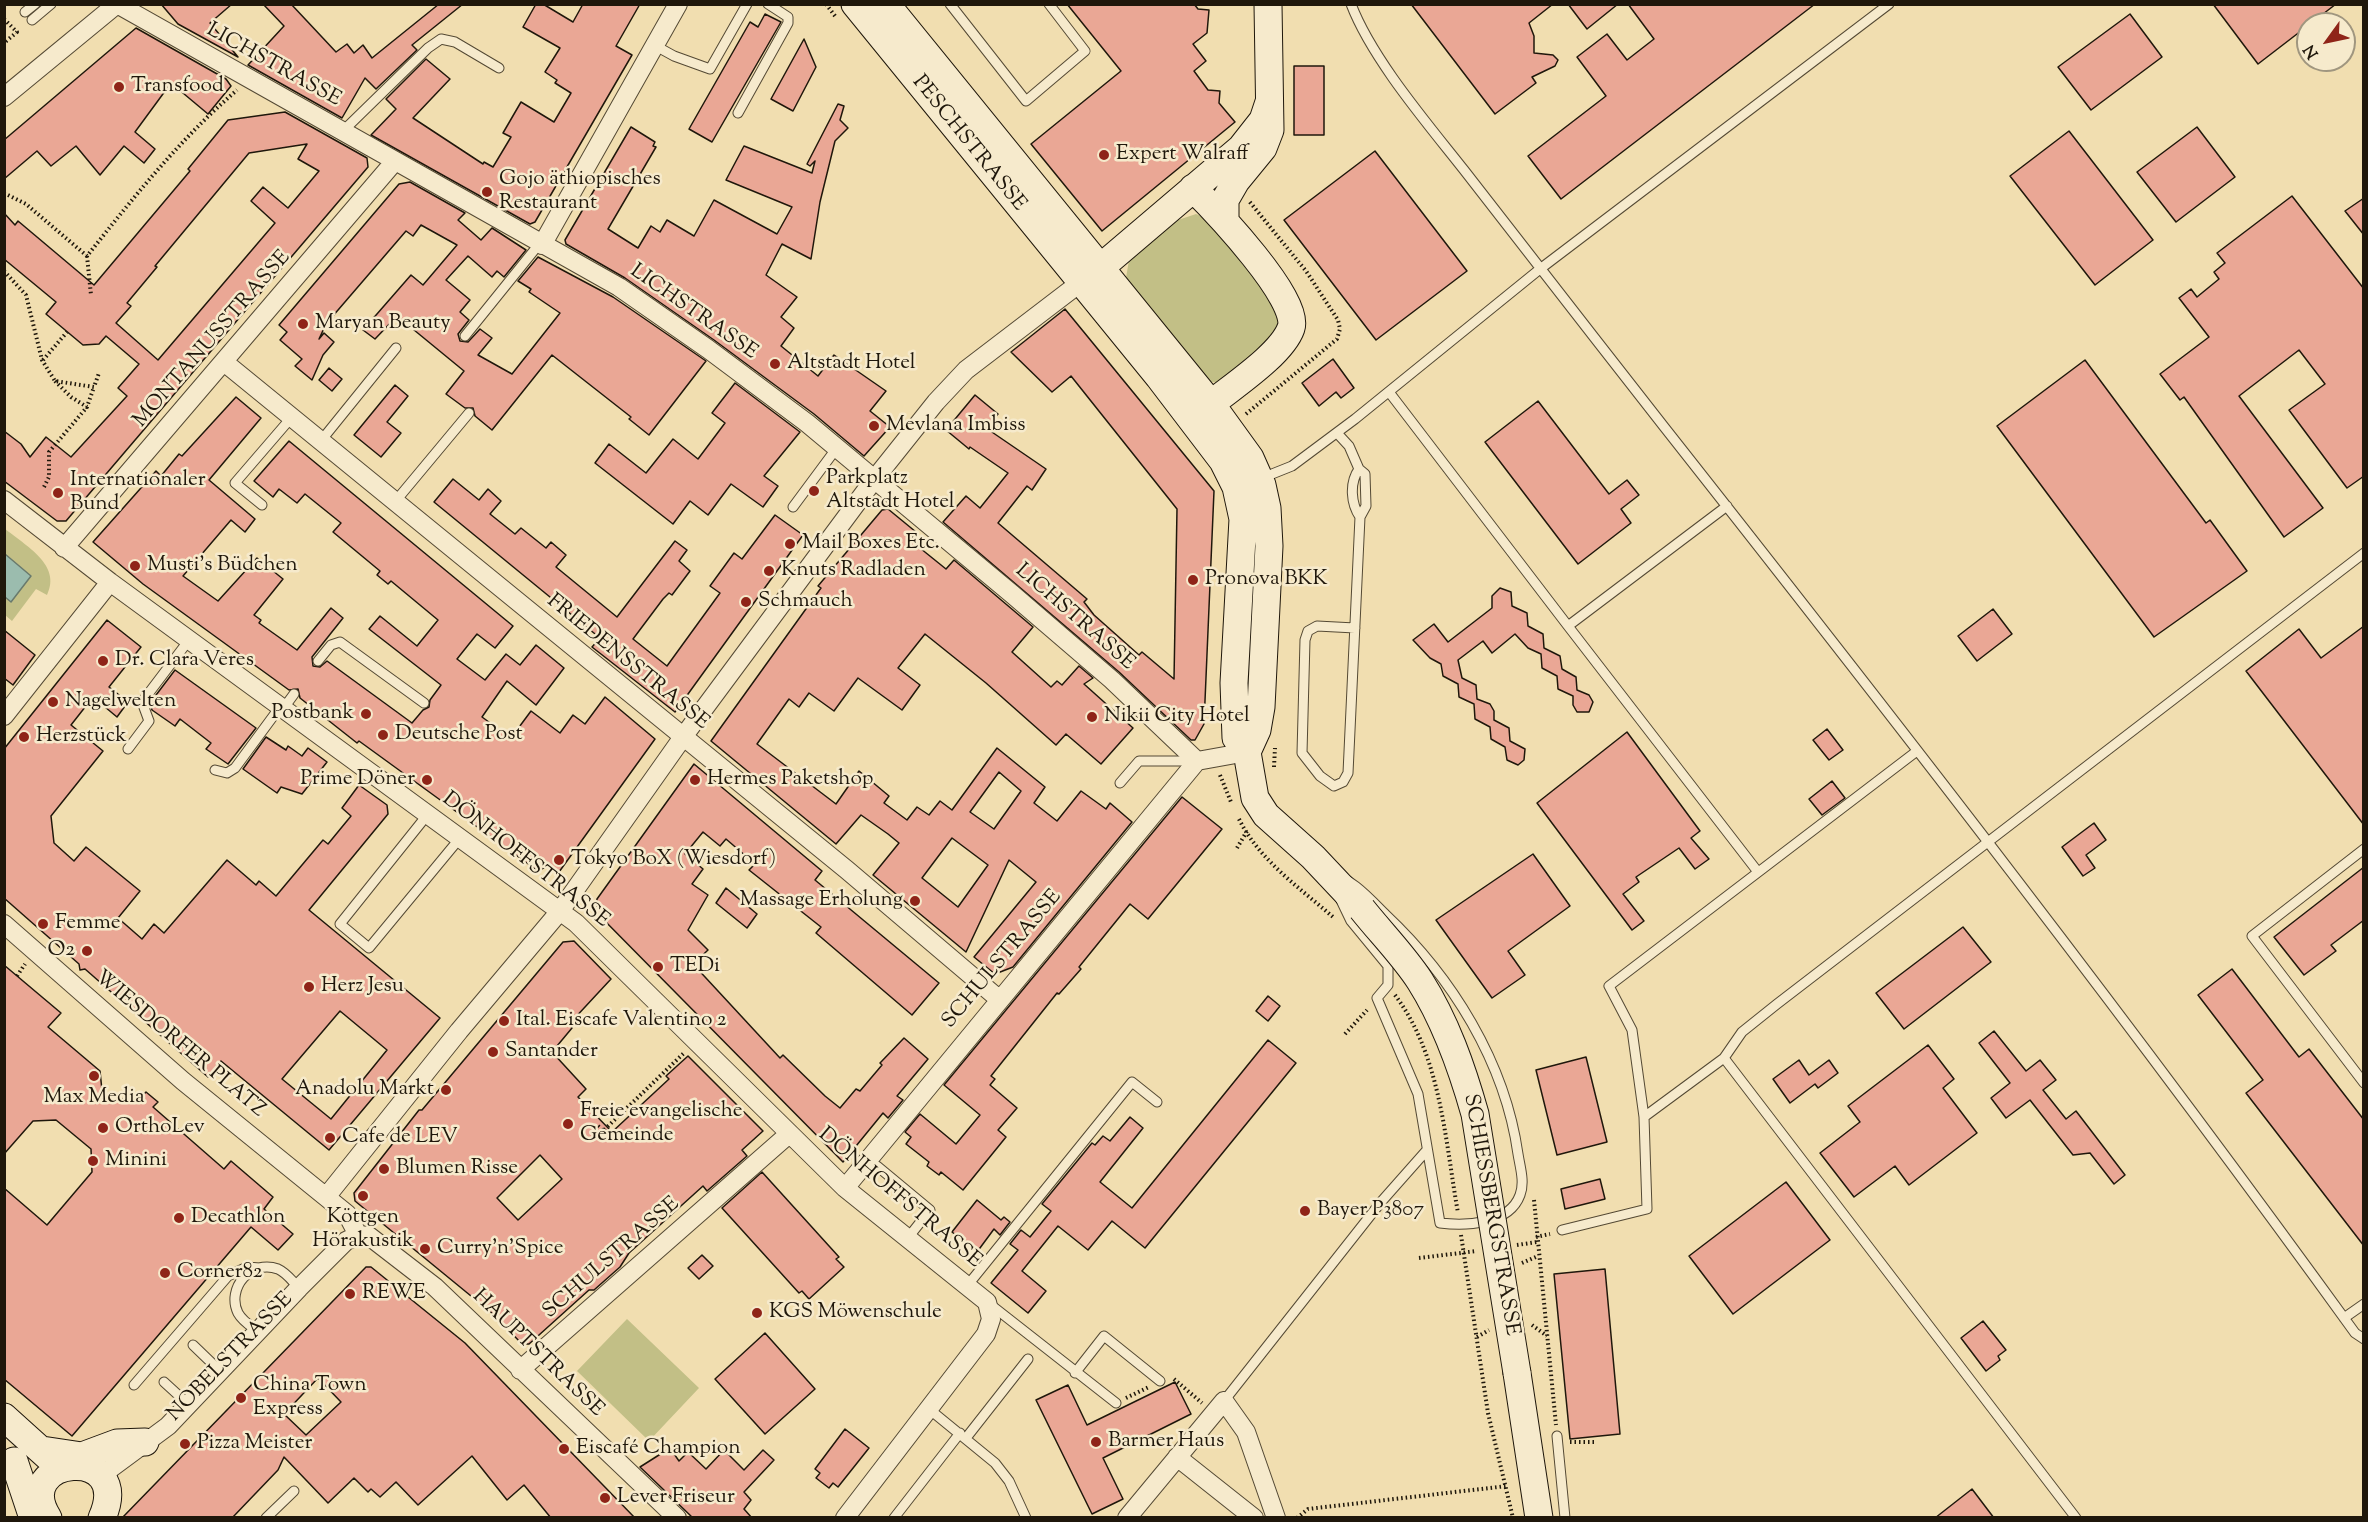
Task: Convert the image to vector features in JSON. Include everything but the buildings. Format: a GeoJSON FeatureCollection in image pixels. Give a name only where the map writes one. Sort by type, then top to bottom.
{"type":"FeatureCollection","features":[{"type":"Feature","properties":{"kind":"main road"},"geometry":{"type":"LineString","coordinates":[[1226,220],[1225,200],[1236,181],[1263,148],[1270,130],[1268,4]]}},
{"type":"Feature","properties":{"kind":"main road","name":"PESCHSTRASSE"},"geometry":{"type":"LineString","coordinates":[[880,10],[1091,275]]}},
{"type":"Feature","properties":{"kind":"main road"},"geometry":{"type":"LineString","coordinates":[[1247,752],[1257,730],[1261,707],[1268,557],[1267,508],[1248,483],[1243,446],[1197,407],[1091,275],[1241,148],[1256,131],[1269,102]]}},
{"type":"Feature","properties":{"kind":"main road"},"geometry":{"type":"LineString","coordinates":[[1193,189],[1226,220],[1269,277],[1288,307],[1293,322],[1288,336],[1268,357],[1197,407]]}},
{"type":"Feature","properties":{"kind":"main road","name":"SCHIESSBERGSTRASSE"},"geometry":{"type":"LineString","coordinates":[[1247,752],[1255,798],[1266,815],[1327,871],[1362,909],[1419,980],[1444,1024],[1465,1078],[1475,1114],[1540,1512]]}},
{"type":"Feature","properties":{"kind":"main road"},"geometry":{"type":"LineString","coordinates":[[4,1417],[51,1459],[81,1466],[99,1476],[107,1497],[102,1517]]}},
{"type":"Feature","properties":{"kind":"main road"},"geometry":{"type":"LineString","coordinates":[[51,1459],[82,1456],[117,1443],[145,1442]]}},
{"type":"Feature","properties":{"kind":"main road"},"geometry":{"type":"LineString","coordinates":[[9,1457],[40,1509]]}},
{"type":"Feature","properties":{"kind":"main road"},"geometry":{"type":"LineString","coordinates":[[40,1509],[52,1474],[51,1459]]}},
{"type":"Feature","properties":{"kind":"street","name":"LICHSTRASSE"},"geometry":{"type":"LineString","coordinates":[[117,4],[252,78],[619,287],[708,349],[807,423],[1206,760]]}},
{"type":"Feature","properties":{"kind":"street"},"geometry":{"type":"LineString","coordinates":[[4,97],[117,4]]}},
{"type":"Feature","properties":{"kind":"street"},"geometry":{"type":"LineString","coordinates":[[541,244],[678,4]]}},
{"type":"Feature","properties":{"kind":"street","name":"MONTANUSSTRASSE"},"geometry":{"type":"LineString","coordinates":[[64,548],[395,161]]}},
{"type":"Feature","properties":{"kind":"street"},"geometry":{"type":"LineString","coordinates":[[326,1197],[459,1031],[560,911],[683,737],[873,481],[936,402],[966,370],[1091,275]]}},
{"type":"Feature","properties":{"kind":"street","name":"FRIEDENSSTRASSE"},"geometry":{"type":"LineString","coordinates":[[224,362],[847,870],[1000,1000]]}},
{"type":"Feature","properties":{"kind":"street","name":"DÖNHOFFSTRASSE"},"geometry":{"type":"LineString","coordinates":[[4,500],[64,548],[576,923],[845,1188],[987,1302]]}},
{"type":"Feature","properties":{"kind":"street"},"geometry":{"type":"LineString","coordinates":[[4,716],[110,582]]}},
{"type":"Feature","properties":{"kind":"street"},"geometry":{"type":"LineString","coordinates":[[1206,760],[1247,752]]}},
{"type":"Feature","properties":{"kind":"street","name":"SCHULSTRASSE"},"geometry":{"type":"LineString","coordinates":[[845,1188],[1000,1000],[1206,760]]}},
{"type":"Feature","properties":{"kind":"street","name":"WIESDORFER PLATZ"},"geometry":{"type":"LineString","coordinates":[[4,924],[183,1081],[348,1214],[358,1235]]}},
{"type":"Feature","properties":{"kind":"street","name":"SCHULSTRASSE"},"geometry":{"type":"LineString","coordinates":[[520,1370],[789,1134]]}},
{"type":"Feature","properties":{"kind":"street","name":"HAUPTSTRASSE"},"geometry":{"type":"LineString","coordinates":[[358,1235],[369,1236],[435,1287],[677,1518]]}},
{"type":"Feature","properties":{"kind":"street","name":"NOBELSTRASSE"},"geometry":{"type":"LineString","coordinates":[[99,1476],[168,1426],[299,1288],[346,1241],[358,1235]]}},
{"type":"Feature","properties":{"kind":"street"},"geometry":{"type":"LineString","coordinates":[[845,1518],[986,1334],[991,1319],[987,1302]]}},
{"type":"Feature","properties":{"kind":"street"},"geometry":{"type":"LineString","coordinates":[[1127,1518],[1224,1401],[1246,1432],[1276,1518]]}},
{"type":"Feature","properties":{"kind":"street"},"geometry":{"type":"LineString","coordinates":[[1177,1457],[1254,1518]]}},
{"type":"Feature","properties":{"kind":"lane"},"geometry":{"type":"LineString","coordinates":[[25,12],[35,4]]}},
{"type":"Feature","properties":{"kind":"lane"},"geometry":{"type":"LineString","coordinates":[[32,20],[51,4]]}},
{"type":"Feature","properties":{"kind":"lane"},"geometry":{"type":"LineString","coordinates":[[654,45],[674,56],[710,69],[747,4]]}},
{"type":"Feature","properties":{"kind":"lane"},"geometry":{"type":"LineString","coordinates":[[738,113],[788,23],[788,17],[784,13],[768,4]]}},
{"type":"Feature","properties":{"kind":"lane"},"geometry":{"type":"LineString","coordinates":[[950,4],[1026,100],[1085,51],[1049,4]]}},
{"type":"Feature","properties":{"kind":"lane"},"geometry":{"type":"LineString","coordinates":[[1351,4],[1360,26],[1422,116],[1988,843],[2281,1230],[2355,1333],[2364,1339]]}},
{"type":"Feature","properties":{"kind":"lane"},"geometry":{"type":"LineString","coordinates":[[1248,483],[1292,466],[1337,433],[1540,269],[1889,4]]}},
{"type":"Feature","properties":{"kind":"lane"},"geometry":{"type":"LineString","coordinates":[[343,131],[428,48],[441,39],[455,42],[499,68]]}},
{"type":"Feature","properties":{"kind":"lane"},"geometry":{"type":"LineString","coordinates":[[465,336],[541,244]]}},
{"type":"Feature","properties":{"kind":"lane"},"geometry":{"type":"LineString","coordinates":[[320,442],[396,348]]}},
{"type":"Feature","properties":{"kind":"lane"},"geometry":{"type":"LineString","coordinates":[[1389,392],[1758,872]]}},
{"type":"Feature","properties":{"kind":"lane"},"geometry":{"type":"LineString","coordinates":[[394,502],[469,413]]}},
{"type":"Feature","properties":{"kind":"lane"},"geometry":{"type":"LineString","coordinates":[[262,505],[235,483],[291,418]]}},
{"type":"Feature","properties":{"kind":"lane"},"geometry":{"type":"LineString","coordinates":[[1337,433],[1349,446],[1359,469],[1355,475],[1352,506],[1360,517],[1355,628],[1348,773],[1343,782],[1334,786],[1320,776],[1302,753],[1305,640],[1308,630],[1317,626],[1355,628]]}},
{"type":"Feature","properties":{"kind":"lane"},"geometry":{"type":"LineString","coordinates":[[793,507],[836,449]]}},
{"type":"Feature","properties":{"kind":"lane"},"geometry":{"type":"LineString","coordinates":[[1568,626],[1727,506]]}},
{"type":"Feature","properties":{"kind":"lane"},"geometry":{"type":"LineString","coordinates":[[1644,1117],[1724,1058],[1742,1032],[2364,553]]}},
{"type":"Feature","properties":{"kind":"lane"},"geometry":{"type":"LineString","coordinates":[[128,749],[149,721],[142,702],[189,640]]}},
{"type":"Feature","properties":{"kind":"lane"},"geometry":{"type":"LineString","coordinates":[[318,661],[331,645],[340,642],[424,703]]}},
{"type":"Feature","properties":{"kind":"lane"},"geometry":{"type":"LineString","coordinates":[[215,770],[227,773],[235,768],[294,694]]}},
{"type":"Feature","properties":{"kind":"lane"},"geometry":{"type":"LineString","coordinates":[[1562,1230],[1647,1209],[1644,1117],[1632,1030],[1609,986],[1917,751]]}},
{"type":"Feature","properties":{"kind":"lane"},"geometry":{"type":"LineString","coordinates":[[1120,783],[1139,761],[1206,760]]}},
{"type":"Feature","properties":{"kind":"lane"},"geometry":{"type":"LineString","coordinates":[[428,814],[340,924],[369,948],[460,838]]}},
{"type":"Feature","properties":{"kind":"lane"},"geometry":{"type":"LineString","coordinates":[[2364,849],[2252,936],[2364,1083]]}},
{"type":"Feature","properties":{"kind":"lane"},"geometry":{"type":"LineString","coordinates":[[1327,871],[1347,878],[1406,933],[1448,983],[1478,1036],[1508,1103],[1522,1179],[1520,1195],[1510,1209],[1491,1219],[1482,1223],[1460,1226],[1440,1223],[1423,1119],[1414,1081],[1377,998],[1388,986],[1388,966],[1351,921],[1327,871]]}},
{"type":"Feature","properties":{"kind":"lane"},"geometry":{"type":"LineString","coordinates":[[1724,1058],[2076,1518]]}},
{"type":"Feature","properties":{"kind":"lane"},"geometry":{"type":"LineString","coordinates":[[967,1286],[1132,1082],[1156,1102]]}},
{"type":"Feature","properties":{"kind":"lane"},"geometry":{"type":"LineString","coordinates":[[1224,1401],[1381,1202],[1427,1150]]}},
{"type":"Feature","properties":{"kind":"lane"},"geometry":{"type":"LineString","coordinates":[[877,1166],[930,1210],[907,1239]]}},
{"type":"Feature","properties":{"kind":"lane"},"geometry":{"type":"LineString","coordinates":[[134,1385],[228,1276],[247,1267],[278,1269],[299,1288]]}},
{"type":"Feature","properties":{"kind":"lane"},"geometry":{"type":"LineString","coordinates":[[259,1332],[244,1321],[237,1311],[235,1296],[243,1278],[260,1268]]}},
{"type":"Feature","properties":{"kind":"lane","name":"DÖNHOFFSTRASSE"},"geometry":{"type":"LineString","coordinates":[[987,1302],[1116,1403]]}},
{"type":"Feature","properties":{"kind":"lane"},"geometry":{"type":"LineString","coordinates":[[2344,1318],[2364,1304]]}},
{"type":"Feature","properties":{"kind":"lane"},"geometry":{"type":"LineString","coordinates":[[1075,1372],[1104,1336],[1160,1382]]}},
{"type":"Feature","properties":{"kind":"lane"},"geometry":{"type":"LineString","coordinates":[[193,1345],[220,1372]]}},
{"type":"Feature","properties":{"kind":"lane"},"geometry":{"type":"LineString","coordinates":[[894,1518],[1028,1359]]}},
{"type":"Feature","properties":{"kind":"lane"},"geometry":{"type":"LineString","coordinates":[[164,1382],[188,1404]]}},
{"type":"Feature","properties":{"kind":"lane"},"geometry":{"type":"LineString","coordinates":[[929,1408],[995,1463],[1009,1481],[1026,1518]]}},
{"type":"Feature","properties":{"kind":"lane"},"geometry":{"type":"LineString","coordinates":[[1557,1436],[1565,1518]]}},
{"type":"Feature","properties":{"kind":"lane"},"geometry":{"type":"LineString","coordinates":[[266,1518],[294,1491]]}},
{"type":"Feature","properties":{"kind":"path"},"geometry":{"type":"LineString","coordinates":[[4,19],[17,32],[4,43]]}},
{"type":"Feature","properties":{"kind":"path"},"geometry":{"type":"LineString","coordinates":[[87,256],[147,181],[217,107],[252,78]]}},
{"type":"Feature","properties":{"kind":"path"},"geometry":{"type":"LineString","coordinates":[[1246,421],[1247,412],[1337,339],[1340,329],[1338,320],[1306,271],[1248,200],[1254,192]]}},
{"type":"Feature","properties":{"kind":"path"},"geometry":{"type":"LineString","coordinates":[[4,193],[26,204],[87,256],[91,295]]}},
{"type":"Feature","properties":{"kind":"path"},"geometry":{"type":"LineString","coordinates":[[4,271],[26,295],[42,360],[55,381],[71,397],[87,406]]}},
{"type":"Feature","properties":{"kind":"path"},"geometry":{"type":"LineString","coordinates":[[42,360],[67,332]]}},
{"type":"Feature","properties":{"kind":"path"},"geometry":{"type":"LineString","coordinates":[[44,487],[49,477],[49,452],[87,406],[99,373]]}},
{"type":"Feature","properties":{"kind":"path"},"geometry":{"type":"LineString","coordinates":[[55,381],[93,387]]}},
{"type":"Feature","properties":{"kind":"path"},"geometry":{"type":"LineString","coordinates":[[1206,760],[1232,804]]}},
{"type":"Feature","properties":{"kind":"path"},"geometry":{"type":"LineString","coordinates":[[1237,814],[1245,832],[1271,863],[1338,921]]}},
{"type":"Feature","properties":{"kind":"path"},"geometry":{"type":"LineString","coordinates":[[1388,986],[1403,1005],[1432,1069],[1460,1226],[1488,1413],[1507,1485],[1513,1518]]}},
{"type":"Feature","properties":{"kind":"path"},"geometry":{"type":"LineString","coordinates":[[1345,1034],[1377,998]]}},
{"type":"Feature","properties":{"kind":"path"},"geometry":{"type":"LineString","coordinates":[[598,1126],[603,1131],[697,1041]]}},
{"type":"Feature","properties":{"kind":"path"},"geometry":{"type":"LineString","coordinates":[[1419,1258],[1453,1254]]}},
{"type":"Feature","properties":{"kind":"path"},"geometry":{"type":"LineString","coordinates":[[1297,1518],[1308,1509],[1507,1485]]}},
{"type":"Feature","properties":{"kind":"shaded area"},"geometry":{"type":"Polygon","coordinates":[[[1196,214],[1206,218],[1257,276],[1269,293],[1277,311],[1280,327],[1271,346],[1218,383],[1208,381],[1130,288],[1126,278],[1129,260],[1175,221],[1196,214]]]}},
{"type":"Feature","properties":{"kind":"shaded area"},"geometry":{"type":"Polygon","coordinates":[[[4,528],[39,557],[50,574],[47,595],[36,589],[12,621],[5,615],[4,528]]]}},
{"type":"Feature","properties":{"kind":"shaded area"},"geometry":{"type":"Polygon","coordinates":[[[5,554],[31,576],[11,602],[5,597],[5,554]]]}},
{"type":"Feature","properties":{"kind":"shaded area"},"geometry":{"type":"Polygon","coordinates":[[[627,1319],[699,1388],[649,1441],[577,1371],[627,1319]]]}},
{"type":"Feature","properties":{"kind":"place","name":"Transfood"},"geometry":{"type":"Point","coordinates":[119,87]}},
{"type":"Feature","properties":{"kind":"place","name":"Expert Walraff"},"geometry":{"type":"Point","coordinates":[1104,155]}},
{"type":"Feature","properties":{"kind":"place","name":"Gojo äthiopisches Restaurant"},"geometry":{"type":"Point","coordinates":[487,192]}},
{"type":"Feature","properties":{"kind":"place","name":"Maryan Beauty"},"geometry":{"type":"Point","coordinates":[303,324]}},
{"type":"Feature","properties":{"kind":"place","name":"Altstadt Hotel"},"geometry":{"type":"Point","coordinates":[775,364]}},
{"type":"Feature","properties":{"kind":"place","name":"Mevlana Imbiss"},"geometry":{"type":"Point","coordinates":[874,426]}},
{"type":"Feature","properties":{"kind":"place","name":"Parkplatz Altstadt Hotel"},"geometry":{"type":"Point","coordinates":[814,491]}},
{"type":"Feature","properties":{"kind":"place","name":"Internationaler Bund"},"geometry":{"type":"Point","coordinates":[58,493]}},
{"type":"Feature","properties":{"kind":"place","name":"Mail Boxes Etc."},"geometry":{"type":"Point","coordinates":[790,544]}},
{"type":"Feature","properties":{"kind":"place","name":"Musti's Büdchen"},"geometry":{"type":"Point","coordinates":[135,566]}},
{"type":"Feature","properties":{"kind":"place","name":"Knuts Radladen"},"geometry":{"type":"Point","coordinates":[769,571]}},
{"type":"Feature","properties":{"kind":"place","name":"Pronova BKK"},"geometry":{"type":"Point","coordinates":[1193,580]}},
{"type":"Feature","properties":{"kind":"place","name":"Schmauch"},"geometry":{"type":"Point","coordinates":[746,602]}},
{"type":"Feature","properties":{"kind":"place","name":"Dr. Clara Veres"},"geometry":{"type":"Point","coordinates":[103,661]}},
{"type":"Feature","properties":{"kind":"place","name":"Nagelwelten"},"geometry":{"type":"Point","coordinates":[53,702]}},
{"type":"Feature","properties":{"kind":"place","name":"Postbank"},"geometry":{"type":"Point","coordinates":[366,714]}},
{"type":"Feature","properties":{"kind":"place","name":"Nikii City Hotel"},"geometry":{"type":"Point","coordinates":[1092,717]}},
{"type":"Feature","properties":{"kind":"place","name":"Deutsche Post"},"geometry":{"type":"Point","coordinates":[383,735]}},
{"type":"Feature","properties":{"kind":"place","name":"Herzstück"},"geometry":{"type":"Point","coordinates":[24,737]}},
{"type":"Feature","properties":{"kind":"place","name":"Prime Döner"},"geometry":{"type":"Point","coordinates":[427,780]}},
{"type":"Feature","properties":{"kind":"place","name":"Hermes Paketshop"},"geometry":{"type":"Point","coordinates":[695,780]}},
{"type":"Feature","properties":{"kind":"place","name":"Tokyo BoX (Wiesdorf)"},"geometry":{"type":"Point","coordinates":[559,860]}},
{"type":"Feature","properties":{"kind":"place","name":"Massage Erholung"},"geometry":{"type":"Point","coordinates":[915,901]}},
{"type":"Feature","properties":{"kind":"place","name":"Femme"},"geometry":{"type":"Point","coordinates":[43,924]}},
{"type":"Feature","properties":{"kind":"place","name":"O2"},"geometry":{"type":"Point","coordinates":[87,951]}},
{"type":"Feature","properties":{"kind":"place","name":"TEDi"},"geometry":{"type":"Point","coordinates":[658,967]}},
{"type":"Feature","properties":{"kind":"place","name":"Herz Jesu"},"geometry":{"type":"Point","coordinates":[309,987]}},
{"type":"Feature","properties":{"kind":"place","name":"Ital. Eiscafe Valentino 2"},"geometry":{"type":"Point","coordinates":[504,1021]}},
{"type":"Feature","properties":{"kind":"place","name":"Santander"},"geometry":{"type":"Point","coordinates":[493,1052]}},
{"type":"Feature","properties":{"kind":"place","name":"Max Media"},"geometry":{"type":"Point","coordinates":[94,1076]}},
{"type":"Feature","properties":{"kind":"place","name":"Anadolu Markt"},"geometry":{"type":"Point","coordinates":[446,1090]}},
{"type":"Feature","properties":{"kind":"place","name":"Freie evangelische Gemeinde"},"geometry":{"type":"Point","coordinates":[568,1124]}},
{"type":"Feature","properties":{"kind":"place","name":"OrthoLev"},"geometry":{"type":"Point","coordinates":[103,1128]}},
{"type":"Feature","properties":{"kind":"place","name":"Cafe de LEV"},"geometry":{"type":"Point","coordinates":[330,1138]}},
{"type":"Feature","properties":{"kind":"place","name":"Minini"},"geometry":{"type":"Point","coordinates":[93,1161]}},
{"type":"Feature","properties":{"kind":"place","name":"Blumen Risse"},"geometry":{"type":"Point","coordinates":[384,1169]}},
{"type":"Feature","properties":{"kind":"place","name":"Köttgen Hörakustik"},"geometry":{"type":"Point","coordinates":[363,1196]}},
{"type":"Feature","properties":{"kind":"place","name":"Bayer P3807"},"geometry":{"type":"Point","coordinates":[1305,1211]}},
{"type":"Feature","properties":{"kind":"place","name":"Decathlon"},"geometry":{"type":"Point","coordinates":[179,1218]}},
{"type":"Feature","properties":{"kind":"place","name":"Curry'n'Spice"},"geometry":{"type":"Point","coordinates":[425,1249]}},
{"type":"Feature","properties":{"kind":"place","name":"Corner82"},"geometry":{"type":"Point","coordinates":[165,1273]}},
{"type":"Feature","properties":{"kind":"place","name":"REWE"},"geometry":{"type":"Point","coordinates":[350,1294]}},
{"type":"Feature","properties":{"kind":"place","name":"KGS Möwenschule"},"geometry":{"type":"Point","coordinates":[757,1313]}},
{"type":"Feature","properties":{"kind":"place","name":"China Town Express"},"geometry":{"type":"Point","coordinates":[241,1398]}},
{"type":"Feature","properties":{"kind":"place","name":"Barmer Haus"},"geometry":{"type":"Point","coordinates":[1096,1442]}},
{"type":"Feature","properties":{"kind":"place","name":"Pizza Meister"},"geometry":{"type":"Point","coordinates":[185,1444]}},
{"type":"Feature","properties":{"kind":"place","name":"Eiscafé Champion"},"geometry":{"type":"Point","coordinates":[564,1449]}},
{"type":"Feature","properties":{"kind":"place","name":"Lever Friseur"},"geometry":{"type":"Point","coordinates":[605,1498]}}]}
